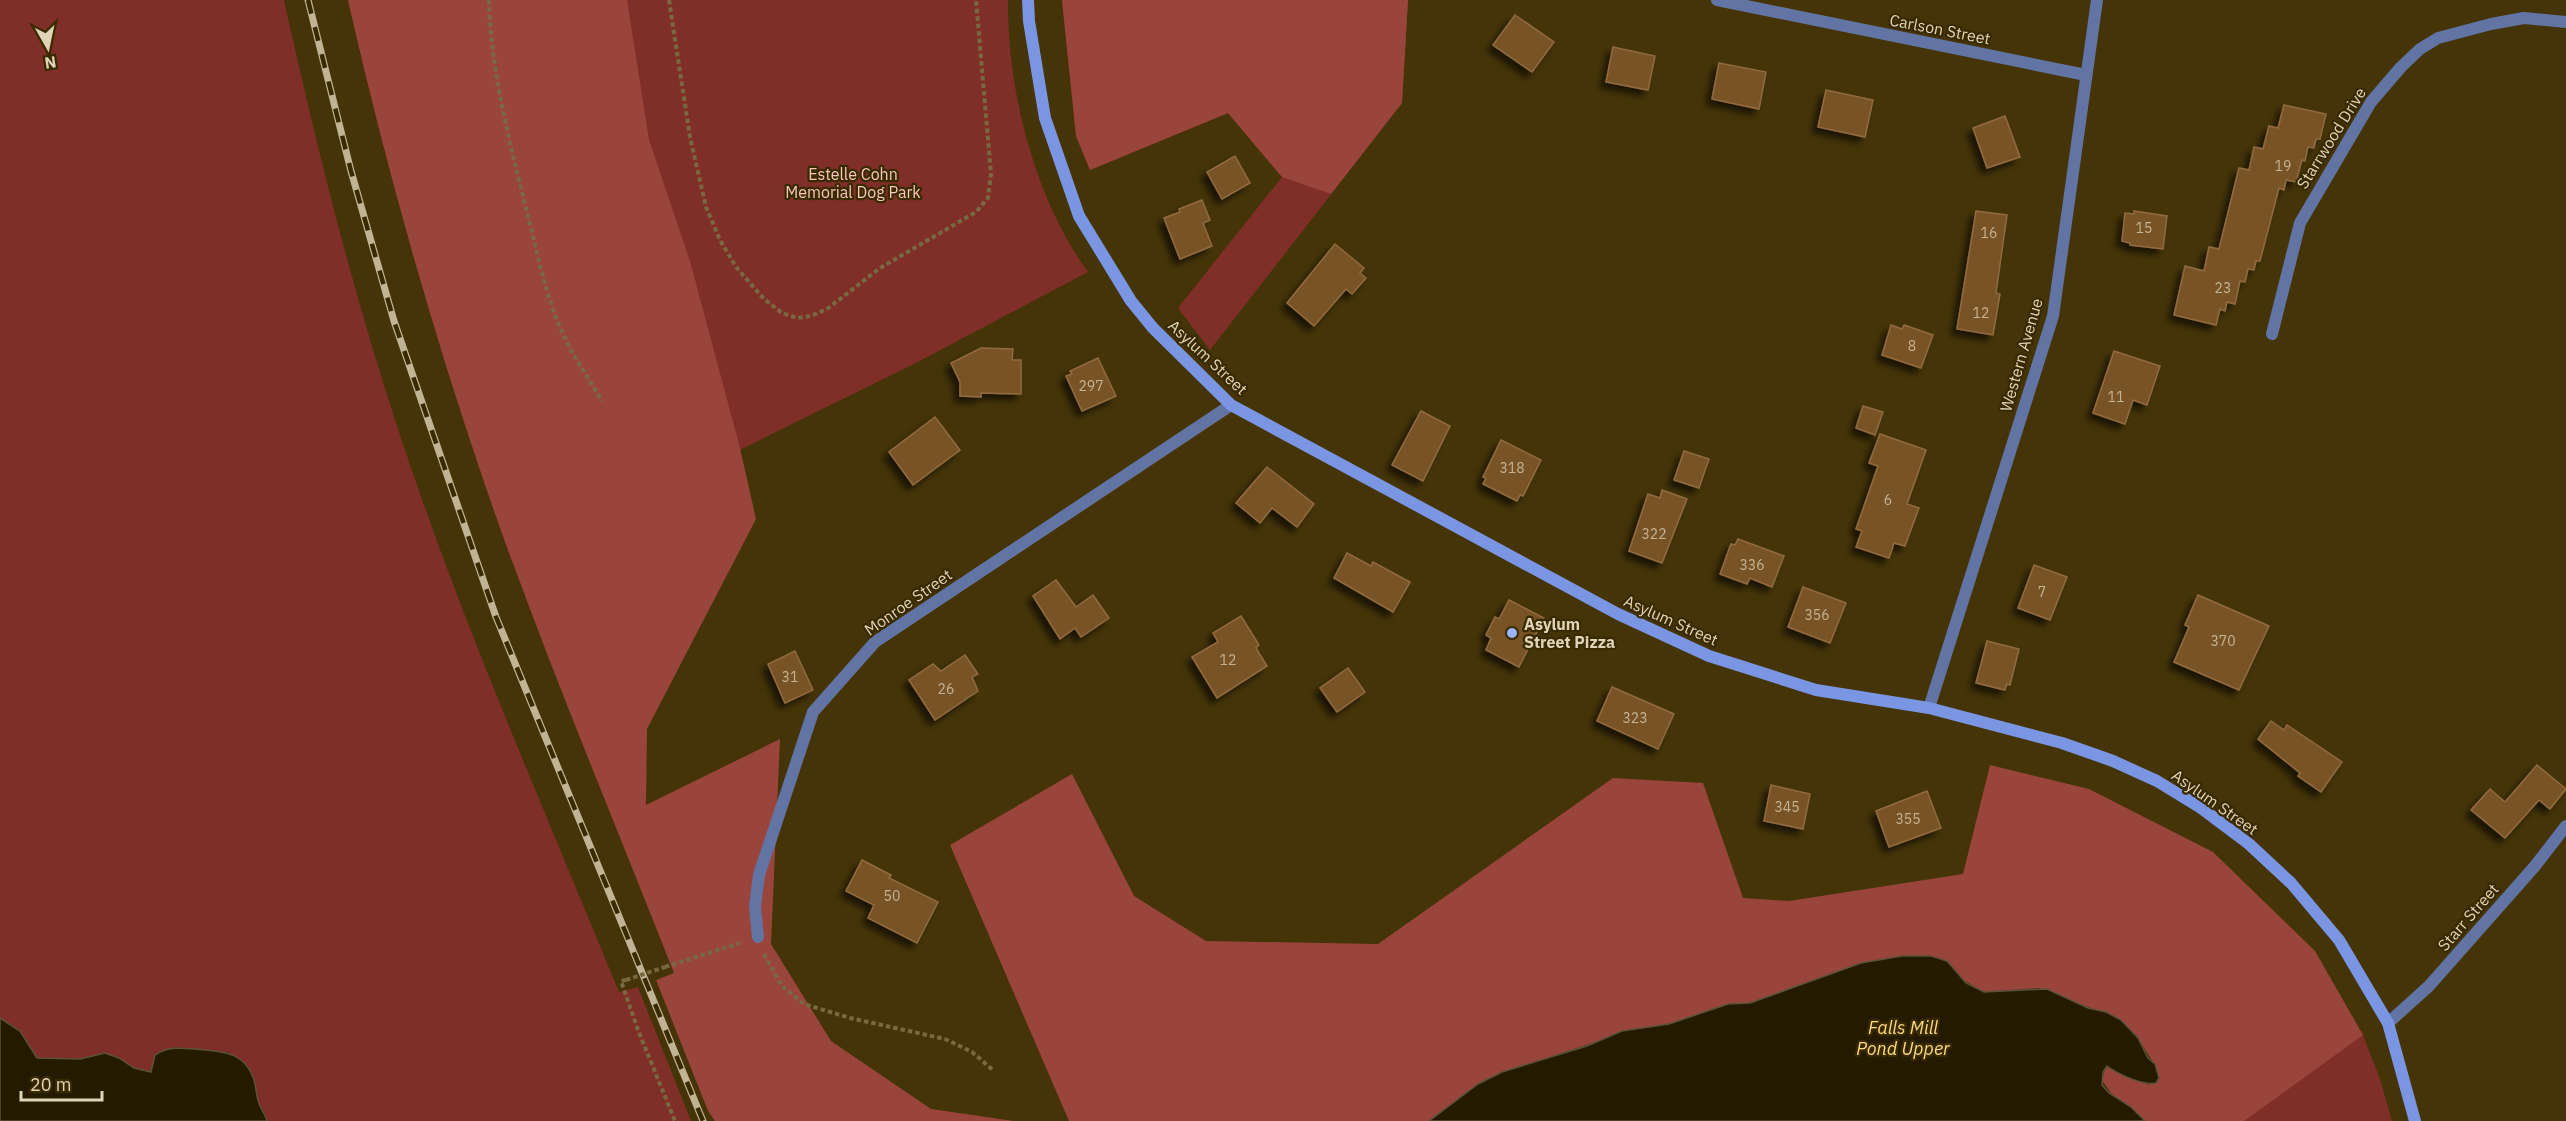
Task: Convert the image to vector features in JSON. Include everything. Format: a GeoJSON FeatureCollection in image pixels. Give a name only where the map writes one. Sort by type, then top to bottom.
{"type":"FeatureCollection","features":[{"type":"Feature","properties":{"kind":"street","name":"Asylum Street"},"geometry":{"type":"LineString","coordinates":[[1028,0],[1029,21],[1045,118],[1079,216],[1111,270],[1153,328],[1232,405],[1618,614],[1709,656],[1816,690],[1929,708],[2062,743],[2114,760],[2157,781],[2201,808],[2249,844],[2290,884],[2339,940],[2388,1023],[2415,1121]]}},
{"type":"Feature","properties":{"kind":"street","name":"Carlson Street"},"geometry":{"type":"LineString","coordinates":[[1717,0],[2086,75]]}},
{"type":"Feature","properties":{"kind":"street","name":"Western Avenue"},"geometry":{"type":"LineString","coordinates":[[1929,708],[2053,316],[2097,0]]}},
{"type":"Feature","properties":{"kind":"street","name":"Starrwood Drive"},"geometry":{"type":"LineString","coordinates":[[2272,334],[2300,223],[2371,102],[2401,67],[2420,49],[2438,38],[2499,21],[2532,18],[2566,22]]}},
{"type":"Feature","properties":{"kind":"street","name":"Monroe Street"},"geometry":{"type":"LineString","coordinates":[[758,937],[755,906],[759,875],[813,712],[875,642],[1232,405]]}},
{"type":"Feature","properties":{"kind":"street","name":"Starr Street"},"geometry":{"type":"LineString","coordinates":[[2388,1023],[2429,986],[2535,866],[2566,826]]}},
{"type":"Feature","properties":{"kind":"path"},"geometry":{"type":"LineString","coordinates":[[489,0],[490,35],[498,85],[513,157],[552,307],[565,339],[602,401]]}},
{"type":"Feature","properties":{"kind":"path"},"geometry":{"type":"LineString","coordinates":[[669,0],[690,137],[706,207],[720,240],[750,283],[783,313],[797,318],[811,316],[827,309],[896,258],[976,212],[988,198],[992,174],[976,0]]}},
{"type":"Feature","properties":{"kind":"path"},"geometry":{"type":"LineString","coordinates":[[675,1121],[629,1007],[621,981],[758,937],[768,964],[782,986],[804,1004],[850,1018],[945,1039],[972,1052],[994,1071]]}},
{"type":"Feature","properties":{"kind":"green space"},"geometry":{"type":"Polygon","coordinates":[[[0,0],[284,0],[309,111],[367,330],[425,508],[477,647],[619,992],[638,987],[691,1121],[267,1121],[258,1102],[253,1077],[248,1066],[228,1052],[215,1053],[174,1047],[151,1072],[134,1068],[119,1058],[105,1053],[80,1059],[37,1058],[20,1031],[0,1018],[0,0]]]}},
{"type":"Feature","properties":{"kind":"green space","name":"Estelle Cohn Memorial Dog Park"},"geometry":{"type":"Polygon","coordinates":[[[348,0],[1008,0],[1013,70],[1028,142],[1039,178],[1053,211],[1069,243],[1088,272],[914,364],[512,562],[465,423],[422,283],[383,142],[348,0]]]}},
{"type":"Feature","properties":{"kind":"green space"},"geometry":{"type":"Polygon","coordinates":[[[1062,0],[1408,0],[1402,103],[1210,350],[1178,308],[1282,177],[1228,113],[1090,170],[1076,136],[1062,0]]]}},
{"type":"Feature","properties":{"kind":"green space"},"geometry":{"type":"Polygon","coordinates":[[[2361,1030],[2380,1079],[2392,1121],[2242,1121],[2361,1030]]]}},
{"type":"Feature","properties":{"kind":"shaded area"},"geometry":{"type":"Polygon","coordinates":[[[348,0],[627,0],[649,140],[690,261],[740,448],[756,519],[647,729],[646,805],[780,739],[771,944],[831,1041],[931,1109],[1014,1121],[715,1121],[708,1111],[656,980],[674,973],[529,606],[464,423],[410,243],[377,122],[348,0]]]}},
{"type":"Feature","properties":{"kind":"shaded area"},"geometry":{"type":"Polygon","coordinates":[[[1062,0],[1408,0],[1402,103],[1331,194],[1282,177],[1228,113],[1090,170],[1076,136],[1062,0]]]}},
{"type":"Feature","properties":{"kind":"shaded area"},"geometry":{"type":"Polygon","coordinates":[[[1990,765],[2089,789],[2213,852],[2315,951],[2363,1035],[2244,1121],[2145,1121],[2131,1107],[2113,1096],[2102,1080],[2106,1067],[2149,1085],[2153,1062],[2136,1035],[2119,1019],[2039,988],[1984,992],[1962,979],[1867,961],[1750,1003],[1599,1041],[1508,1070],[1429,1121],[1069,1121],[950,845],[1072,774],[1134,896],[1206,941],[1378,944],[1613,778],[1703,783],[1743,898],[1789,901],[1963,874],[1990,765]]]}},
{"type":"Feature","properties":{"kind":"water","name":"Falls Mill Pond Upper"},"geometry":{"type":"Polygon","coordinates":[[[1902,956],[1931,956],[1947,961],[1966,983],[1984,992],[2047,989],[2121,1020],[2138,1038],[2148,1058],[2155,1064],[2159,1078],[2156,1083],[2144,1083],[2124,1076],[2107,1066],[2103,1072],[2102,1085],[2145,1121],[1429,1121],[1478,1084],[1502,1072],[1587,1046],[1622,1031],[1669,1024],[1728,1004],[1750,1003],[1861,963],[1902,956]]]}},
{"type":"Feature","properties":{"kind":"water"},"geometry":{"type":"Polygon","coordinates":[[[0,1018],[20,1031],[37,1058],[80,1059],[105,1053],[119,1058],[134,1068],[151,1072],[155,1055],[170,1049],[221,1052],[237,1057],[249,1068],[267,1121],[0,1121],[0,1018]]]}},
{"type":"Feature","properties":{"kind":"building"},"geometry":{"type":"Polygon","coordinates":[[[1515,15],[1554,42],[1532,72],[1493,45],[1515,15]]]}},
{"type":"Feature","properties":{"kind":"building"},"geometry":{"type":"Polygon","coordinates":[[[1613,47],[1655,56],[1648,90],[1606,82],[1613,47]]]}},
{"type":"Feature","properties":{"kind":"building"},"geometry":{"type":"Polygon","coordinates":[[[1719,63],[1766,72],[1759,109],[1712,99],[1719,63]]]}},
{"type":"Feature","properties":{"kind":"building"},"geometry":{"type":"Polygon","coordinates":[[[1826,90],[1873,100],[1865,137],[1818,127],[1826,90]]]}},
{"type":"Feature","properties":{"kind":"building"},"geometry":{"type":"Polygon","coordinates":[[[2284,105],[2326,114],[2320,139],[2316,139],[2314,148],[2308,147],[2296,182],[2286,180],[2284,190],[2279,188],[2260,261],[2256,261],[2254,270],[2248,269],[2245,282],[2240,281],[2235,304],[2227,302],[2225,311],[2220,309],[2216,325],[2174,315],[2185,266],[2204,271],[2209,247],[2219,249],[2239,168],[2249,170],[2254,147],[2263,149],[2269,126],[2278,128],[2284,105]]]}},
{"type":"Feature","properties":{"kind":"building"},"geometry":{"type":"Polygon","coordinates":[[[2005,116],[2020,157],[1987,168],[1973,128],[2005,116]]]}},
{"type":"Feature","properties":{"kind":"building"},"geometry":{"type":"Polygon","coordinates":[[[1235,156],[1250,183],[1222,199],[1207,172],[1235,156]]]}},
{"type":"Feature","properties":{"kind":"building"},"geometry":{"type":"Polygon","coordinates":[[[1202,200],[1210,220],[1203,223],[1212,246],[1180,259],[1164,218],[1202,200]]]}},
{"type":"Feature","properties":{"kind":"building"},"geometry":{"type":"Polygon","coordinates":[[[1976,211],[2007,215],[1996,293],[2000,294],[1993,335],[1957,329],[1976,211]]]}},
{"type":"Feature","properties":{"kind":"building"},"geometry":{"type":"Polygon","coordinates":[[[2134,211],[2167,216],[2163,249],[2130,245],[2122,241],[2125,213],[2134,214],[2134,211]]]}},
{"type":"Feature","properties":{"kind":"building"},"geometry":{"type":"Polygon","coordinates":[[[1335,244],[1364,268],[1360,273],[1366,278],[1352,294],[1346,289],[1314,326],[1287,303],[1335,244]]]}},
{"type":"Feature","properties":{"kind":"building"},"geometry":{"type":"Polygon","coordinates":[[[1891,325],[1902,329],[1904,325],[1933,335],[1921,368],[1882,355],[1891,325]]]}},
{"type":"Feature","properties":{"kind":"building"},"geometry":{"type":"Polygon","coordinates":[[[981,348],[1013,349],[1012,360],[1021,360],[1021,394],[981,393],[981,397],[960,396],[960,382],[951,363],[981,348]]]}},
{"type":"Feature","properties":{"kind":"building"},"geometry":{"type":"Polygon","coordinates":[[[2114,351],[2160,366],[2147,405],[2133,400],[2125,424],[2093,413],[2114,351]]]}},
{"type":"Feature","properties":{"kind":"building"},"geometry":{"type":"Polygon","coordinates":[[[1098,358],[1116,396],[1082,411],[1066,376],[1072,374],[1070,371],[1098,358]]]}},
{"type":"Feature","properties":{"kind":"building"},"geometry":{"type":"Polygon","coordinates":[[[1863,406],[1883,412],[1875,435],[1856,428],[1863,406]]]}},
{"type":"Feature","properties":{"kind":"building"},"geometry":{"type":"Polygon","coordinates":[[[1421,411],[1450,426],[1423,481],[1392,465],[1421,411]]]}},
{"type":"Feature","properties":{"kind":"building"},"geometry":{"type":"Polygon","coordinates":[[[935,417],[960,450],[913,485],[889,452],[935,417]]]}},
{"type":"Feature","properties":{"kind":"building"},"geometry":{"type":"Polygon","coordinates":[[[1880,434],[1926,450],[1907,504],[1919,508],[1905,546],[1894,543],[1889,558],[1856,547],[1862,531],[1856,529],[1878,466],[1869,463],[1880,434]]]}},
{"type":"Feature","properties":{"kind":"building"},"geometry":{"type":"Polygon","coordinates":[[[1501,440],[1541,460],[1523,496],[1520,495],[1517,501],[1483,484],[1486,478],[1483,477],[1501,440]]]}},
{"type":"Feature","properties":{"kind":"building"},"geometry":{"type":"Polygon","coordinates":[[[1684,451],[1709,459],[1699,488],[1674,480],[1684,451]]]}},
{"type":"Feature","properties":{"kind":"building"},"geometry":{"type":"Polygon","coordinates":[[[1267,467],[1314,504],[1297,527],[1272,508],[1260,523],[1236,503],[1267,467]]]}},
{"type":"Feature","properties":{"kind":"building"},"geometry":{"type":"Polygon","coordinates":[[[1662,490],[1687,499],[1662,563],[1629,551],[1648,494],[1660,498],[1662,490]]]}},
{"type":"Feature","properties":{"kind":"building"},"geometry":{"type":"Polygon","coordinates":[[[1738,539],[1784,556],[1772,587],[1750,578],[1747,584],[1720,574],[1731,544],[1735,545],[1738,539]]]}},
{"type":"Feature","properties":{"kind":"building"},"geometry":{"type":"Polygon","coordinates":[[[1347,553],[1371,566],[1373,562],[1410,582],[1393,612],[1334,578],[1347,553]]]}},
{"type":"Feature","properties":{"kind":"building"},"geometry":{"type":"Polygon","coordinates":[[[2034,565],[2067,577],[2050,620],[2018,608],[2034,565]]]}},
{"type":"Feature","properties":{"kind":"building"},"geometry":{"type":"Polygon","coordinates":[[[1056,580],[1076,607],[1093,595],[1109,618],[1081,637],[1075,628],[1060,639],[1033,596],[1056,580]]]}},
{"type":"Feature","properties":{"kind":"building"},"geometry":{"type":"Polygon","coordinates":[[[1803,587],[1846,603],[1830,643],[1788,627],[1803,587]]]}},
{"type":"Feature","properties":{"kind":"building"},"geometry":{"type":"Polygon","coordinates":[[[2198,595],[2269,626],[2239,690],[2174,662],[2189,627],[2185,625],[2198,595]]]}},
{"type":"Feature","properties":{"kind":"building","name":"Asylum Street Pizza"},"geometry":{"type":"Polygon","coordinates":[[[1509,600],[1544,618],[1519,667],[1486,650],[1491,638],[1486,635],[1495,617],[1499,619],[1509,600]]]}},
{"type":"Feature","properties":{"kind":"building"},"geometry":{"type":"Polygon","coordinates":[[[1241,616],[1259,645],[1256,648],[1267,666],[1217,698],[1192,657],[1218,642],[1213,633],[1241,616]]]}},
{"type":"Feature","properties":{"kind":"building"},"geometry":{"type":"Polygon","coordinates":[[[1987,641],[2019,649],[2010,685],[2007,684],[2005,690],[1976,683],[1987,641]]]}},
{"type":"Feature","properties":{"kind":"building"},"geometry":{"type":"Polygon","coordinates":[[[795,651],[813,690],[785,703],[768,664],[795,651]]]}},
{"type":"Feature","properties":{"kind":"building"},"geometry":{"type":"Polygon","coordinates":[[[965,655],[978,674],[972,677],[978,691],[935,720],[909,680],[933,664],[941,671],[965,655]]]}},
{"type":"Feature","properties":{"kind":"building"},"geometry":{"type":"Polygon","coordinates":[[[1348,668],[1365,692],[1337,712],[1320,688],[1348,668]]]}},
{"type":"Feature","properties":{"kind":"building"},"geometry":{"type":"Polygon","coordinates":[[[1612,687],[1674,714],[1658,749],[1597,721],[1612,687]]]}},
{"type":"Feature","properties":{"kind":"building"},"geometry":{"type":"Polygon","coordinates":[[[2271,721],[2284,730],[2287,725],[2342,762],[2321,792],[2298,776],[2300,773],[2258,739],[2271,721]]]}},
{"type":"Feature","properties":{"kind":"building"},"geometry":{"type":"Polygon","coordinates":[[[2537,765],[2566,789],[2550,809],[2539,800],[2505,838],[2471,810],[2490,789],[2505,802],[2537,765]]]}},
{"type":"Feature","properties":{"kind":"building"},"geometry":{"type":"Polygon","coordinates":[[[1771,785],[1810,794],[1803,829],[1764,821],[1771,785]]]}},
{"type":"Feature","properties":{"kind":"building"},"geometry":{"type":"Polygon","coordinates":[[[1927,791],[1941,828],[1889,847],[1876,811],[1927,791]]]}},
{"type":"Feature","properties":{"kind":"building"},"geometry":{"type":"Polygon","coordinates":[[[862,860],[891,875],[889,878],[938,902],[917,943],[868,918],[874,905],[846,891],[862,860]]]}},
{"type":"Feature","properties":{"kind":"railway"},"geometry":{"type":"LineString","coordinates":[[308,0],[351,171],[394,321],[496,617],[703,1121]]}},
{"type":"Feature","properties":{"kind":"place","name":"Asylum Street Pizza"},"geometry":{"type":"Point","coordinates":[1512,633]}}]}
